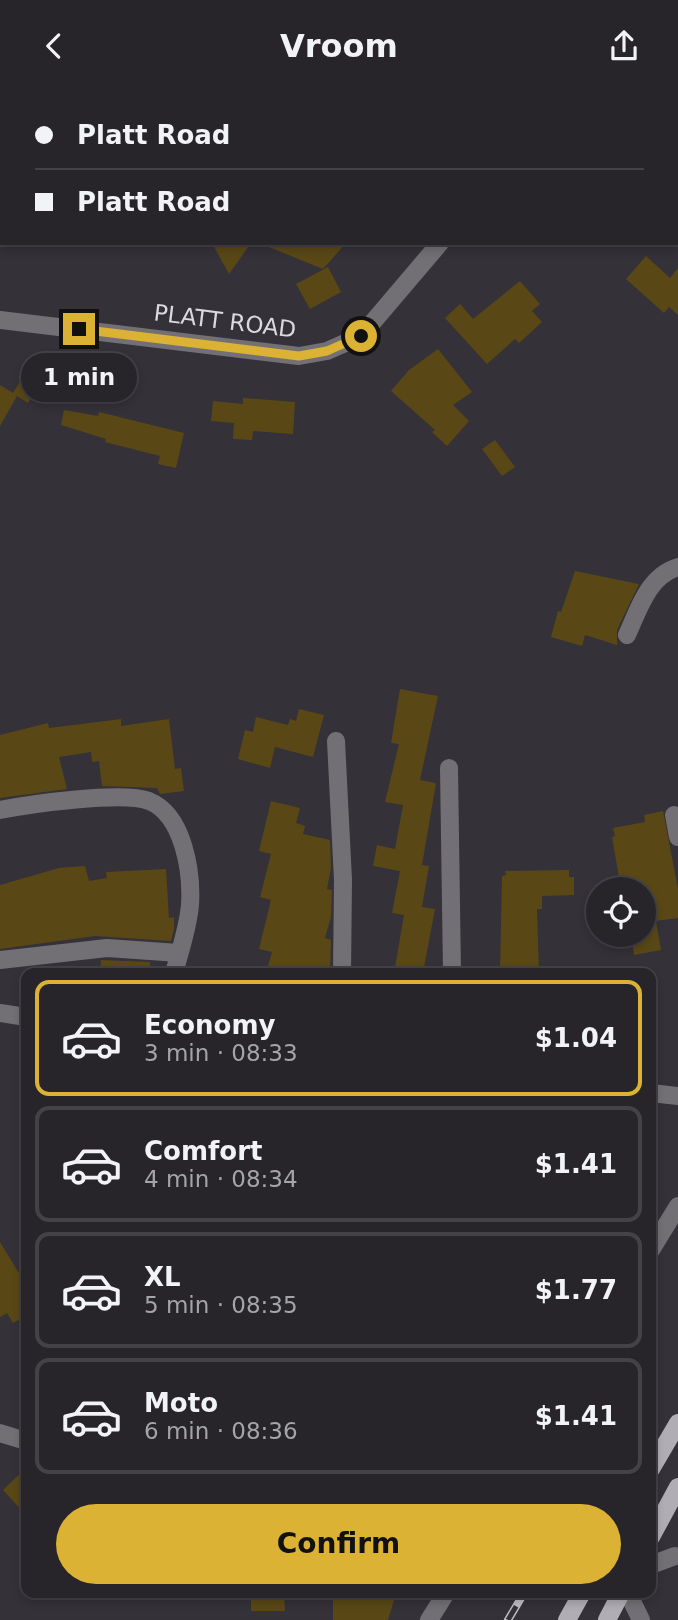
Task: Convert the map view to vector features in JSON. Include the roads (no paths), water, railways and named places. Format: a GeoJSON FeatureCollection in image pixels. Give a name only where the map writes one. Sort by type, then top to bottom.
{"type":"FeatureCollection","features":[{"type":"Feature","properties":{"kind":"main road"},"geometry":{"type":"LineString","coordinates":[[656,1460],[678,1423]]}},
{"type":"Feature","properties":{"kind":"main road"},"geometry":{"type":"LineString","coordinates":[[656,1528],[678,1487]]}},
{"type":"Feature","properties":{"kind":"main road"},"geometry":{"type":"LineString","coordinates":[[567,1620],[579,1598]]}},
{"type":"Feature","properties":{"kind":"main road"},"geometry":{"type":"LineString","coordinates":[[607,1620],[618,1598]]}},
{"type":"Feature","properties":{"kind":"street","name":"PLATT ROAD"},"geometry":{"type":"LineString","coordinates":[[0,320],[299,356],[327,351],[361,336],[438,245]]}},
{"type":"Feature","properties":{"kind":"street"},"geometry":{"type":"LineString","coordinates":[[627,635],[654,581],[666,571],[678,567]]}},
{"type":"Feature","properties":{"kind":"street"},"geometry":{"type":"LineString","coordinates":[[336,741],[343,880],[342,968]]}},
{"type":"Feature","properties":{"kind":"street"},"geometry":{"type":"LineString","coordinates":[[449,768],[452,968]]}},
{"type":"Feature","properties":{"kind":"street"},"geometry":{"type":"LineString","coordinates":[[0,810],[127,798],[151,802],[159,808],[175,828],[187,863],[190,905],[175,968]]}},
{"type":"Feature","properties":{"kind":"street"},"geometry":{"type":"LineString","coordinates":[[674,815],[678,837]]}},
{"type":"Feature","properties":{"kind":"street"},"geometry":{"type":"LineString","coordinates":[[0,960],[107,948],[179,953]]}},
{"type":"Feature","properties":{"kind":"street"},"geometry":{"type":"LineString","coordinates":[[0,1013],[21,1016]]}},
{"type":"Feature","properties":{"kind":"street"},"geometry":{"type":"LineString","coordinates":[[656,1094],[678,1096]]}},
{"type":"Feature","properties":{"kind":"street"},"geometry":{"type":"LineString","coordinates":[[656,1242],[678,1206]]}},
{"type":"Feature","properties":{"kind":"street"},"geometry":{"type":"LineString","coordinates":[[0,1433],[21,1439]]}},
{"type":"Feature","properties":{"kind":"street"},"geometry":{"type":"LineString","coordinates":[[656,1563],[675,1556]]}},
{"type":"Feature","properties":{"kind":"street"},"geometry":{"type":"LineString","coordinates":[[429,1620],[443,1598]]}},
{"type":"Feature","properties":{"kind":"street"},"geometry":{"type":"LineString","coordinates":[[630,1598],[641,1620]]}},
{"type":"Feature","properties":{"kind":"railway"},"geometry":{"type":"LineString","coordinates":[[508,1620],[521,1598]]}}]}
